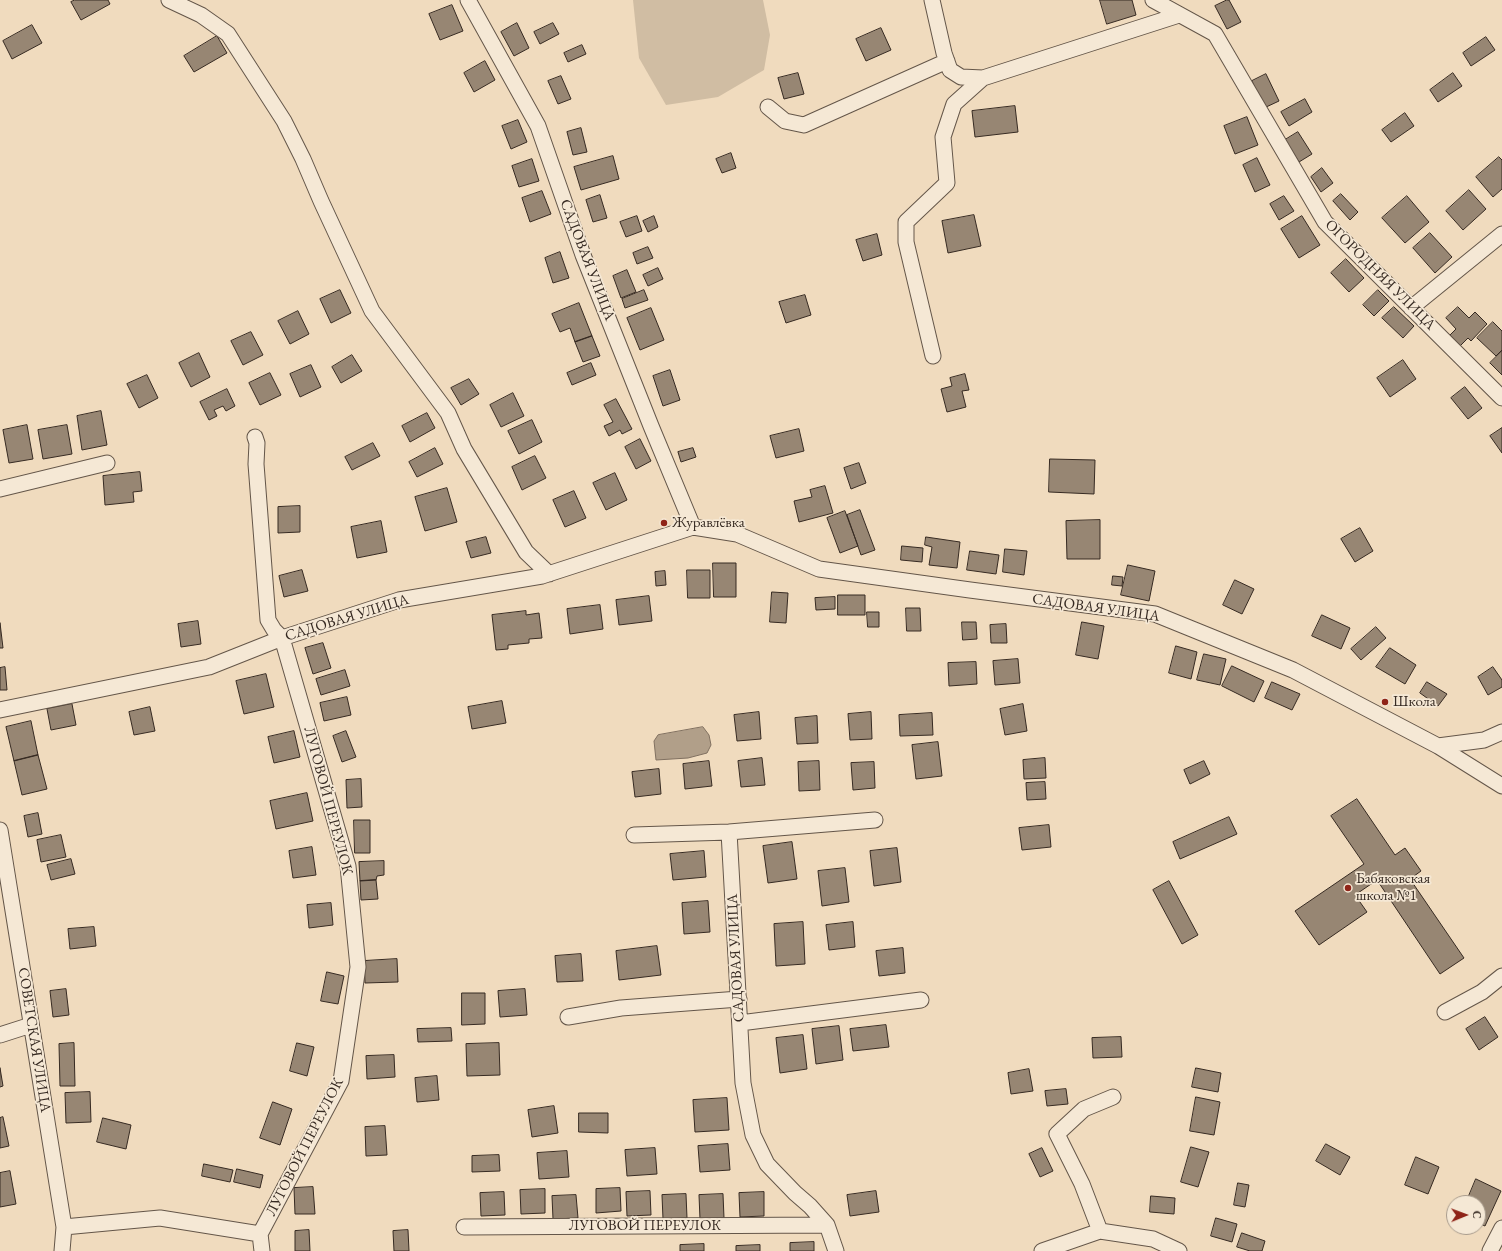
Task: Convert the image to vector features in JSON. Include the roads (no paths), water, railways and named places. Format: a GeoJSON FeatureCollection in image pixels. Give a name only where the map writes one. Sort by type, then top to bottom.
{"type":"FeatureCollection","features":[{"type":"Feature","properties":{"kind":"street"},"geometry":{"type":"LineString","coordinates":[[169,0],[201,15],[228,34],[232,40],[287,127],[372,311],[448,413],[464,450],[526,552],[549,574]]}},
{"type":"Feature","properties":{"kind":"street","name":"САДОВАЯ УЛИЦА"},"geometry":{"type":"LineString","coordinates":[[468,0],[538,126],[583,255],[693,527]]}},
{"type":"Feature","properties":{"kind":"street"},"geometry":{"type":"LineString","coordinates":[[932,0],[946,61],[950,70],[961,77],[983,78],[1180,15]]}},
{"type":"Feature","properties":{"kind":"street"},"geometry":{"type":"LineString","coordinates":[[1153,0],[1180,15]]}},
{"type":"Feature","properties":{"kind":"street","name":"ОГОРОДНЯЯ УЛИЦА"},"geometry":{"type":"LineString","coordinates":[[1180,15],[1215,34],[1325,222],[1502,398]]}},
{"type":"Feature","properties":{"kind":"street"},"geometry":{"type":"LineString","coordinates":[[768,107],[785,121],[804,125],[946,61]]}},
{"type":"Feature","properties":{"kind":"street"},"geometry":{"type":"LineString","coordinates":[[933,356],[906,242],[906,222],[947,183],[943,137],[954,104],[983,78]]}},
{"type":"Feature","properties":{"kind":"street"},"geometry":{"type":"LineString","coordinates":[[1411,308],[1502,234]]}},
{"type":"Feature","properties":{"kind":"street"},"geometry":{"type":"LineString","coordinates":[[255,437],[257,443],[256,464],[268,620],[274,630],[282,638]]}},
{"type":"Feature","properties":{"kind":"street"},"geometry":{"type":"LineString","coordinates":[[0,489],[107,463]]}},
{"type":"Feature","properties":{"kind":"street","name":"САДОВАЯ УЛИЦА"},"geometry":{"type":"LineString","coordinates":[[0,710],[210,667],[282,638],[399,600],[549,574],[693,527],[737,534],[819,569],[1155,614],[1293,670],[1438,746],[1502,786]]}},
{"type":"Feature","properties":{"kind":"street","name":"ЛУГОВОЙ ПЕРЕУЛОК"},"geometry":{"type":"LineString","coordinates":[[262,1251],[260,1234],[341,1081],[358,967],[348,866],[282,638]]}},
{"type":"Feature","properties":{"kind":"street"},"geometry":{"type":"LineString","coordinates":[[1438,746],[1484,740],[1502,732]]}},
{"type":"Feature","properties":{"kind":"street"},"geometry":{"type":"LineString","coordinates":[[634,835],[729,832],[875,820]]}},
{"type":"Feature","properties":{"kind":"street","name":"СОВЕТСКАЯ УЛИЦА"},"geometry":{"type":"LineString","coordinates":[[0,830],[64,1227],[62,1251]]}},
{"type":"Feature","properties":{"kind":"street","name":"САДОВАЯ УЛИЦА"},"geometry":{"type":"LineString","coordinates":[[729,832],[743,1084],[753,1135],[767,1164],[810,1206],[827,1225]]}},
{"type":"Feature","properties":{"kind":"street"},"geometry":{"type":"LineString","coordinates":[[1445,1012],[1482,992],[1502,976]]}},
{"type":"Feature","properties":{"kind":"street"},"geometry":{"type":"LineString","coordinates":[[568,1017],[621,1008],[738,999]]}},
{"type":"Feature","properties":{"kind":"street"},"geometry":{"type":"LineString","coordinates":[[740,1023],[921,1000]]}},
{"type":"Feature","properties":{"kind":"street"},"geometry":{"type":"LineString","coordinates":[[0,1035],[32,1026]]}},
{"type":"Feature","properties":{"kind":"street"},"geometry":{"type":"LineString","coordinates":[[1100,1231],[1082,1184],[1057,1134],[1084,1109],[1113,1097]]}},
{"type":"Feature","properties":{"kind":"street","name":"ЛУГОВОЙ ПЕРЕУЛОК"},"geometry":{"type":"LineString","coordinates":[[64,1227],[160,1218],[260,1234]]}},
{"type":"Feature","properties":{"kind":"street"},"geometry":{"type":"LineString","coordinates":[[827,1225],[836,1251]]}},
{"type":"Feature","properties":{"kind":"street","name":"ЛУГОВОЙ ПЕРЕУЛОК"},"geometry":{"type":"LineString","coordinates":[[464,1227],[827,1225]]}},
{"type":"Feature","properties":{"kind":"street"},"geometry":{"type":"LineString","coordinates":[[1490,1251],[1502,1228]]}},
{"type":"Feature","properties":{"kind":"street"},"geometry":{"type":"LineString","coordinates":[[1042,1251],[1100,1231],[1153,1239],[1178,1251]]}},
{"type":"Feature","properties":{"kind":"place","name":"Журавлёвка"},"geometry":{"type":"Point","coordinates":[664,523]}},
{"type":"Feature","properties":{"kind":"place","name":"Школа"},"geometry":{"type":"Point","coordinates":[1385,702]}},
{"type":"Feature","properties":{"kind":"place","name":"Бабяковская школа №1"},"geometry":{"type":"Point","coordinates":[1348,888]}}]}
